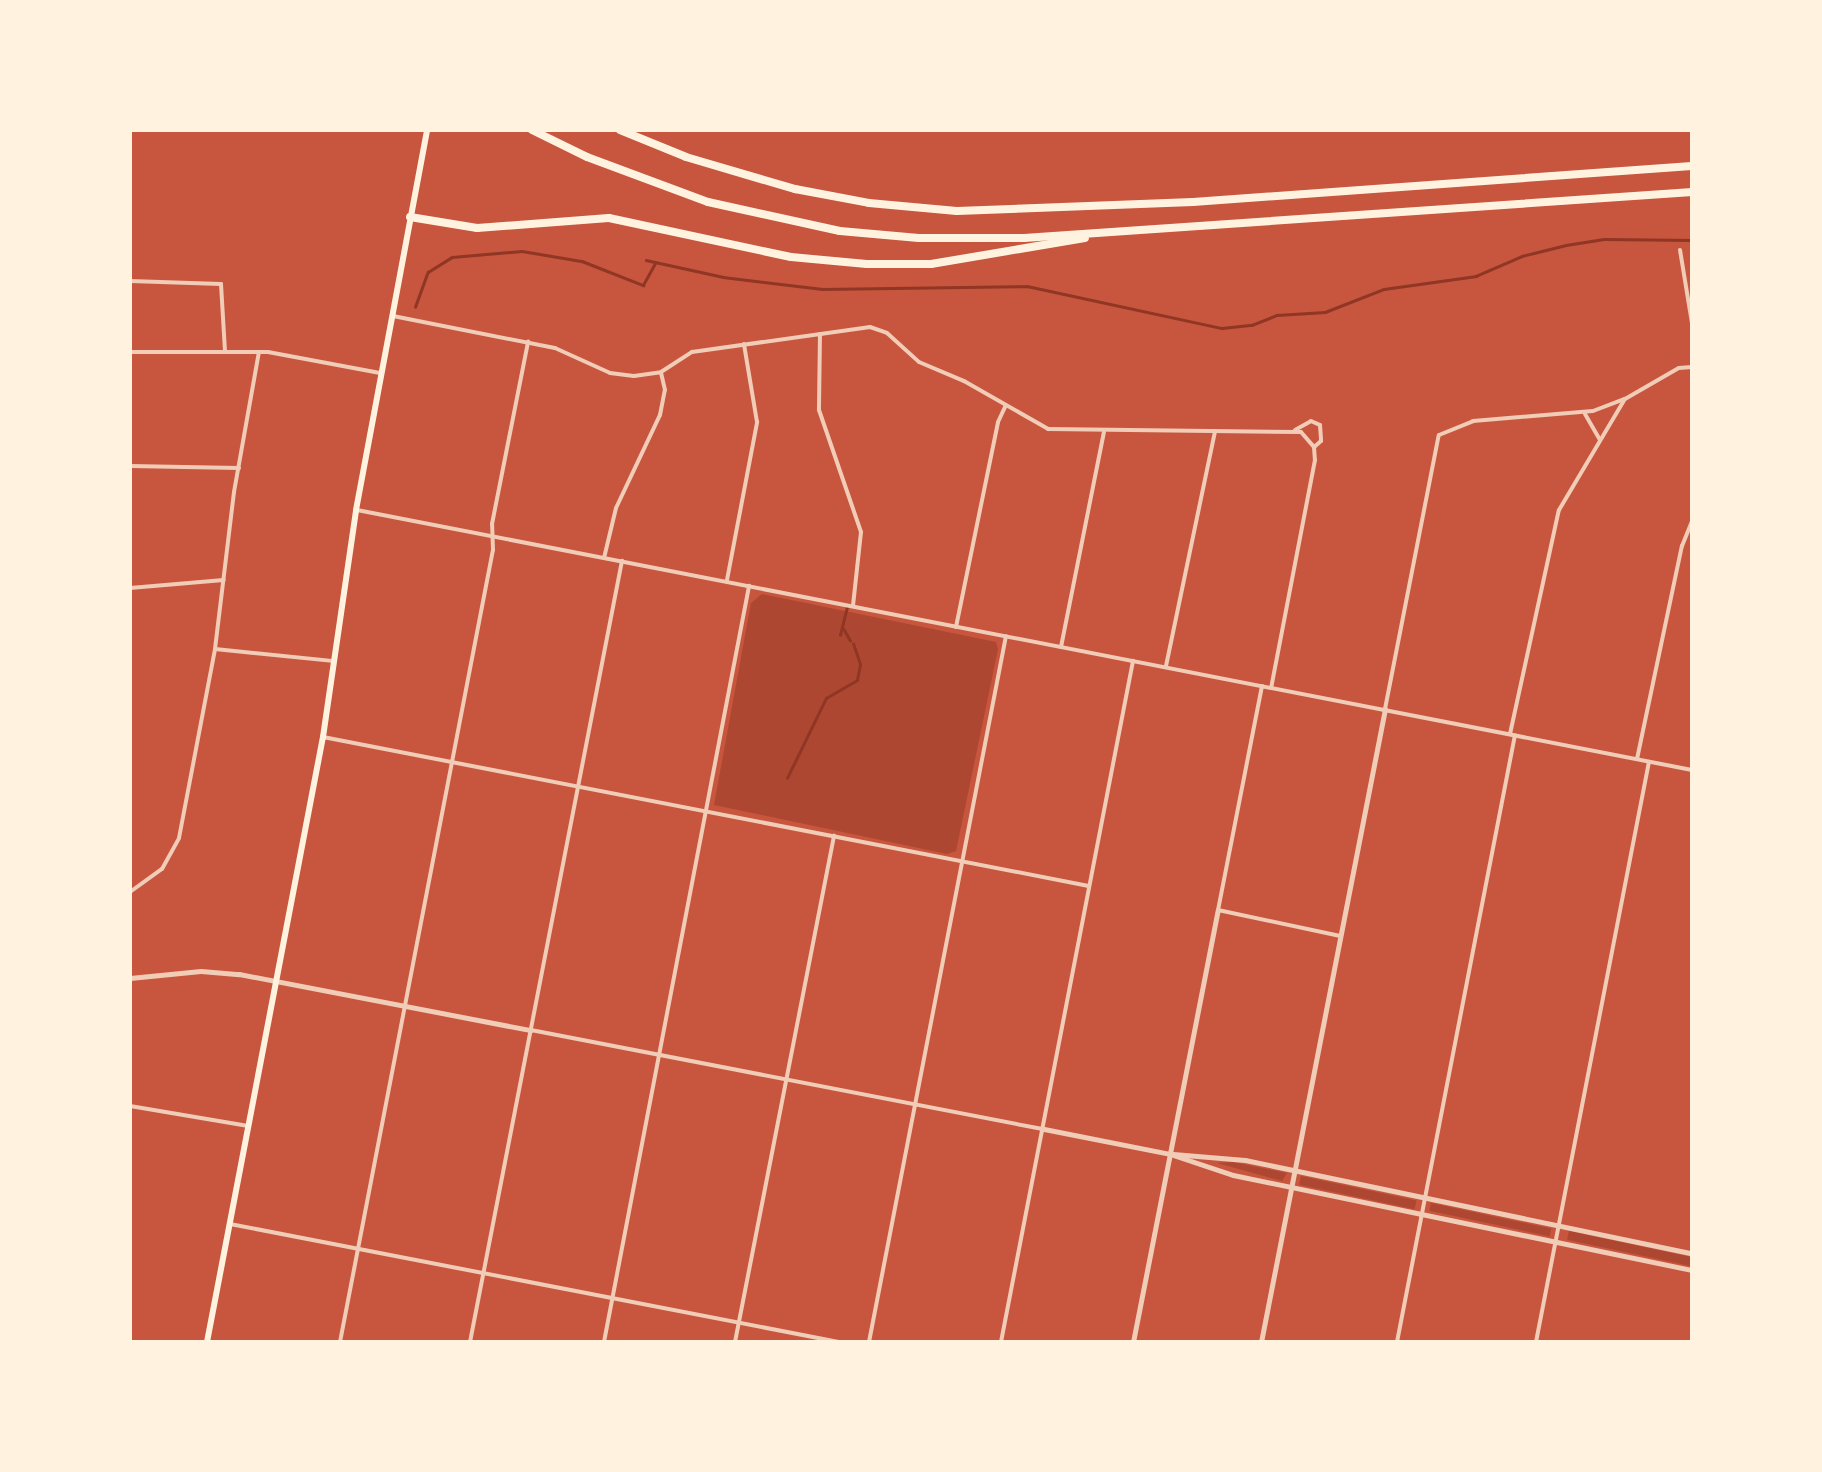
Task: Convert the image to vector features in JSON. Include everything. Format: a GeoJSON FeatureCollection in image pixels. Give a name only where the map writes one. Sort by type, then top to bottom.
{"type":"FeatureCollection","features":[{"type":"Feature","properties":{"kind":"highway"},"geometry":{"type":"LineString","coordinates":[[532,130],[680,194],[749,214],[840,231],[964,240],[1692,192]]}},
{"type":"Feature","properties":{"kind":"highway"},"geometry":{"type":"LineString","coordinates":[[620,130],[761,181],[869,202],[957,211],[1157,204],[1692,166]]}},
{"type":"Feature","properties":{"kind":"highway"},"geometry":{"type":"LineString","coordinates":[[410,217],[478,228],[610,218],[791,257],[893,265],[931,264],[1134,230]]}},
{"type":"Feature","properties":{"kind":"main road"},"geometry":{"type":"LineString","coordinates":[[207,1342],[323,738],[356,510],[427,130]]}},
{"type":"Feature","properties":{"kind":"street"},"geometry":{"type":"LineString","coordinates":[[1680,250],[1692,324]]}},
{"type":"Feature","properties":{"kind":"street"},"geometry":{"type":"LineString","coordinates":[[130,281],[216,281],[225,294],[225,352]]}},
{"type":"Feature","properties":{"kind":"street"},"geometry":{"type":"LineString","coordinates":[[391,316],[573,353],[618,375],[661,372],[692,352],[877,328],[919,362],[964,381],[1048,429],[1295,430],[1311,421],[1320,425],[1320,440],[1314,447]]}},
{"type":"Feature","properties":{"kind":"street"},"geometry":{"type":"LineString","coordinates":[[820,334],[820,410],[860,532],[853,606]]}},
{"type":"Feature","properties":{"kind":"street"},"geometry":{"type":"LineString","coordinates":[[340,1342],[528,342]]}},
{"type":"Feature","properties":{"kind":"street"},"geometry":{"type":"LineString","coordinates":[[726,582],[757,422],[744,344]]}},
{"type":"Feature","properties":{"kind":"street"},"geometry":{"type":"LineString","coordinates":[[130,352],[259,352],[380,373]]}},
{"type":"Feature","properties":{"kind":"street"},"geometry":{"type":"LineString","coordinates":[[130,892],[152,879],[176,848],[216,648],[239,468],[259,352]]}},
{"type":"Feature","properties":{"kind":"street"},"geometry":{"type":"LineString","coordinates":[[1262,1342],[1439,435],[1473,422],[1584,412],[1626,399],[1679,368],[1692,367]]}},
{"type":"Feature","properties":{"kind":"street"},"geometry":{"type":"LineString","coordinates":[[604,558],[616,508],[660,415],[665,384],[661,372]]}},
{"type":"Feature","properties":{"kind":"street"},"geometry":{"type":"LineString","coordinates":[[1397,1342],[1559,510],[1626,399]]}},
{"type":"Feature","properties":{"kind":"street"},"geometry":{"type":"LineString","coordinates":[[956,627],[998,422],[1005,407]]}},
{"type":"Feature","properties":{"kind":"street"},"geometry":{"type":"LineString","coordinates":[[1584,412],[1600,440]]}},
{"type":"Feature","properties":{"kind":"street"},"geometry":{"type":"LineString","coordinates":[[1166,667],[1215,430]]}},
{"type":"Feature","properties":{"kind":"street"},"geometry":{"type":"LineString","coordinates":[[1271,688],[1316,460],[1314,447],[1295,430]]}},
{"type":"Feature","properties":{"kind":"street"},"geometry":{"type":"LineString","coordinates":[[1061,647],[1104,432]]}},
{"type":"Feature","properties":{"kind":"street"},"geometry":{"type":"LineString","coordinates":[[130,466],[239,468]]}},
{"type":"Feature","properties":{"kind":"street"},"geometry":{"type":"LineString","coordinates":[[356,510],[1692,770]]}},
{"type":"Feature","properties":{"kind":"street"},"geometry":{"type":"LineString","coordinates":[[1637,759],[1682,546],[1692,522]]}},
{"type":"Feature","properties":{"kind":"street"},"geometry":{"type":"LineString","coordinates":[[470,1342],[622,562]]}},
{"type":"Feature","properties":{"kind":"street"},"geometry":{"type":"LineString","coordinates":[[130,588],[224,580]]}},
{"type":"Feature","properties":{"kind":"street"},"geometry":{"type":"LineString","coordinates":[[604,1342],[749,586]]}},
{"type":"Feature","properties":{"kind":"street"},"geometry":{"type":"LineString","coordinates":[[868,1342],[1006,636]]}},
{"type":"Feature","properties":{"kind":"street"},"geometry":{"type":"LineString","coordinates":[[216,648],[334,661]]}},
{"type":"Feature","properties":{"kind":"street"},"geometry":{"type":"LineString","coordinates":[[1001,1342],[1134,661]]}},
{"type":"Feature","properties":{"kind":"street"},"geometry":{"type":"LineString","coordinates":[[1133,1342],[1262,686]]}},
{"type":"Feature","properties":{"kind":"street"},"geometry":{"type":"LineString","coordinates":[[323,738],[1089,886]]}},
{"type":"Feature","properties":{"kind":"street"},"geometry":{"type":"LineString","coordinates":[[1536,1342],[1649,762]]}},
{"type":"Feature","properties":{"kind":"street"},"geometry":{"type":"LineString","coordinates":[[736,1342],[834,836]]}},
{"type":"Feature","properties":{"kind":"street"},"geometry":{"type":"LineString","coordinates":[[1218,910],[1340,936]]}},
{"type":"Feature","properties":{"kind":"street"},"geometry":{"type":"LineString","coordinates":[[130,978],[222,972],[276,980],[1170,1154],[1291,1187],[1692,1270]]}},
{"type":"Feature","properties":{"kind":"street"},"geometry":{"type":"LineString","coordinates":[[130,1106],[248,1126]]}},
{"type":"Feature","properties":{"kind":"street"},"geometry":{"type":"LineString","coordinates":[[1170,1154],[1231,1158],[1692,1253]]}},
{"type":"Feature","properties":{"kind":"street"},"geometry":{"type":"LineString","coordinates":[[229,1224],[839,1342]]}},
{"type":"Feature","properties":{"kind":"shaded area"},"geometry":{"type":"Polygon","coordinates":[[[762,594],[996,642],[998,649],[956,851],[947,854],[714,805],[751,603],[762,594]]]}},
{"type":"Feature","properties":{"kind":"shaded area"},"geometry":{"type":"Polygon","coordinates":[[[1233,1162],[1287,1173],[1282,1181],[1217,1163],[1233,1162]]]}},
{"type":"Feature","properties":{"kind":"shaded area"},"geometry":{"type":"Polygon","coordinates":[[[1301,1176],[1416,1201],[1415,1209],[1299,1185],[1301,1176]]]}},
{"type":"Feature","properties":{"kind":"shaded area"},"geometry":{"type":"Polygon","coordinates":[[[1431,1203],[1551,1229],[1550,1236],[1429,1211],[1431,1203]]]}},
{"type":"Feature","properties":{"kind":"shaded area"},"geometry":{"type":"Polygon","coordinates":[[[1569,1231],[1692,1257],[1690,1266],[1567,1240],[1569,1231]]]}},
{"type":"Feature","properties":{"kind":"waterway"},"geometry":{"type":"LineString","coordinates":[[646,260],[723,277],[822,289],[1027,286],[1222,328],[1252,325],[1277,315],[1325,312],[1384,289],[1476,276],[1522,256],[1566,245],[1604,239],[1692,240]]}},
{"type":"Feature","properties":{"kind":"waterway"},"geometry":{"type":"LineString","coordinates":[[415,307],[428,272],[452,257],[522,251],[582,261],[643,285],[655,263]]}},
{"type":"Feature","properties":{"kind":"waterway"},"geometry":{"type":"LineString","coordinates":[[840,635],[847,607]]}},
{"type":"Feature","properties":{"kind":"waterway"},"geometry":{"type":"LineString","coordinates":[[844,629],[850,640]]}},
{"type":"Feature","properties":{"kind":"waterway"},"geometry":{"type":"LineString","coordinates":[[787,778],[826,698],[857,680],[860,664],[853,644]]}}]}
